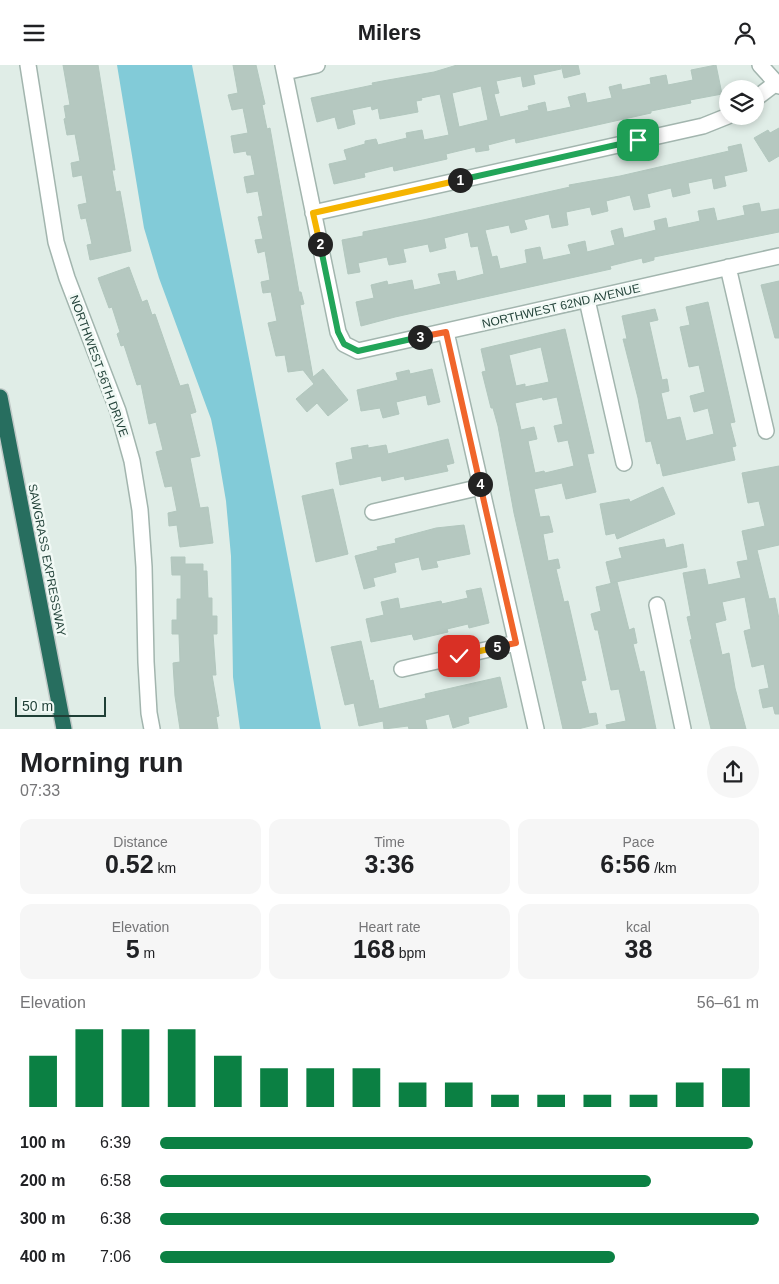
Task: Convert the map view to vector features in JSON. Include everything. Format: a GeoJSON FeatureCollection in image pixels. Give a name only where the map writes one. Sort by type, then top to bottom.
{"type":"FeatureCollection","features":[{"type":"Feature","properties":{"kind":"highway","name":"SAWGRASS EXPRESSWAY"},"geometry":{"type":"LineString","coordinates":[[0,397],[64,729]]}},
{"type":"Feature","properties":{"kind":"street","name":"NORTHWEST 56TH DRIVE"},"geometry":{"type":"LineString","coordinates":[[28,65],[56,242],[67,278],[118,411],[132,461],[140,510],[144,567],[148,713],[152,729]]}},
{"type":"Feature","properties":{"kind":"street"},"geometry":{"type":"LineString","coordinates":[[317,65],[284,69],[313,213],[703,126],[719,120]]}},
{"type":"Feature","properties":{"kind":"street"},"geometry":{"type":"LineString","coordinates":[[760,65],[778,84],[764,93]]}},
{"type":"Feature","properties":{"kind":"street","name":"NORTHWEST 62ND AVENUE"},"geometry":{"type":"LineString","coordinates":[[313,213],[338,332],[344,344],[358,351],[779,256]]}},
{"type":"Feature","properties":{"kind":"street"},"geometry":{"type":"LineString","coordinates":[[728,267],[766,431]]}},
{"type":"Feature","properties":{"kind":"street"},"geometry":{"type":"LineString","coordinates":[[587,300],[624,463]]}},
{"type":"Feature","properties":{"kind":"street"},"geometry":{"type":"LineString","coordinates":[[446,332],[536,729]]}},
{"type":"Feature","properties":{"kind":"street"},"geometry":{"type":"LineString","coordinates":[[373,512],[481,487]]}},
{"type":"Feature","properties":{"kind":"street"},"geometry":{"type":"LineString","coordinates":[[657,605],[683,729]]}},
{"type":"Feature","properties":{"kind":"street"},"geometry":{"type":"LineString","coordinates":[[402,669],[516,643]]}},
{"type":"Feature","properties":{"kind":"water"},"geometry":{"type":"Polygon","coordinates":[[[117,65],[192,65],[321,729],[240,729],[233,677],[231,556],[226,501],[217,448],[211,419],[159,278],[144,228],[117,65]]]}},
{"type":"Feature","properties":{"kind":"building"},"geometry":{"type":"Polygon","coordinates":[[[63,65],[98,65],[115,170],[112,170],[116,192],[120,191],[131,251],[90,260],[87,245],[92,244],[86,218],[81,219],[78,205],[87,203],[82,175],[73,177],[71,163],[80,161],[75,134],[67,135],[64,119],[66,118],[64,106],[70,105],[63,65]]]}},
{"type":"Feature","properties":{"kind":"building"},"geometry":{"type":"Polygon","coordinates":[[[233,65],[256,65],[265,104],[262,105],[267,129],[270,128],[299,292],[301,292],[304,304],[300,305],[313,377],[323,369],[348,400],[328,416],[317,403],[307,412],[296,399],[314,384],[303,370],[288,372],[285,355],[276,356],[268,323],[277,321],[271,292],[263,293],[261,282],[270,280],[265,251],[258,253],[255,240],[263,239],[258,217],[263,216],[258,191],[247,193],[244,177],[255,175],[251,155],[247,155],[246,151],[234,153],[231,136],[248,133],[243,108],[232,110],[228,95],[238,93],[233,65]]]}},
{"type":"Feature","properties":{"kind":"building"},"geometry":{"type":"Polygon","coordinates":[[[457,65],[560,65],[561,69],[533,75],[535,84],[523,87],[521,76],[496,81],[499,93],[494,94],[500,117],[529,110],[528,106],[545,102],[547,112],[571,107],[568,97],[585,93],[587,103],[612,98],[609,87],[621,84],[622,90],[651,84],[650,78],[666,75],[668,85],[693,80],[691,70],[716,65],[719,80],[719,95],[690,100],[691,103],[651,111],[651,113],[516,143],[515,138],[488,145],[489,150],[476,152],[475,147],[446,154],[447,159],[394,171],[393,166],[364,173],[365,177],[334,184],[329,164],[347,160],[344,150],[365,144],[365,141],[376,139],[378,145],[407,138],[406,133],[422,130],[424,140],[449,135],[440,94],[416,101],[418,112],[380,119],[378,108],[372,110],[371,106],[352,110],[355,124],[338,129],[335,117],[317,122],[311,98],[373,85],[372,83],[434,72],[457,65]],[[481,86],[452,93],[459,127],[488,120],[481,86]]]}},
{"type":"Feature","properties":{"kind":"building"},"geometry":{"type":"Polygon","coordinates":[[[561,65],[578,65],[580,74],[564,78],[561,65]]]}},
{"type":"Feature","properties":{"kind":"building"},"geometry":{"type":"Polygon","coordinates":[[[779,128],[779,156],[769,162],[754,138],[768,130],[770,133],[779,128]]]}},
{"type":"Feature","properties":{"kind":"building"},"geometry":{"type":"Polygon","coordinates":[[[741,144],[747,171],[724,176],[726,186],[714,189],[712,178],[688,183],[690,193],[673,197],[671,188],[647,194],[650,207],[634,210],[630,195],[606,201],[608,211],[592,215],[590,207],[566,212],[568,225],[552,228],[549,214],[524,220],[527,229],[511,233],[509,225],[485,230],[492,257],[497,256],[500,269],[527,263],[525,250],[540,247],[543,260],[571,254],[568,245],[585,241],[587,252],[615,245],[611,231],[622,228],[624,238],[656,230],[654,221],[666,218],[668,228],[700,221],[698,211],[714,208],[717,221],[745,215],[743,206],[759,203],[761,212],[779,209],[779,232],[654,257],[654,260],[643,263],[642,258],[610,266],[611,269],[361,326],[356,302],[374,298],[371,285],[387,281],[388,285],[412,280],[414,290],[441,284],[438,274],[455,271],[457,281],[484,274],[478,246],[471,247],[468,232],[444,238],[446,248],[430,252],[428,244],[403,249],[406,262],[389,265],[387,257],[358,263],[360,272],[348,274],[342,240],[363,236],[363,232],[729,151],[728,147],[741,144]]]}},
{"type":"Feature","properties":{"kind":"building"},"geometry":{"type":"Polygon","coordinates":[[[129,267],[142,302],[147,300],[152,315],[155,314],[180,386],[188,384],[196,412],[190,414],[200,456],[190,458],[200,508],[208,507],[213,543],[180,547],[177,525],[169,526],[168,513],[177,511],[172,486],[165,487],[156,452],[163,450],[156,422],[149,424],[141,384],[137,385],[124,345],[121,346],[117,334],[120,332],[112,307],[109,308],[98,278],[129,267]]]}},
{"type":"Feature","properties":{"kind":"building"},"geometry":{"type":"Polygon","coordinates":[[[779,281],[779,338],[775,338],[761,285],[779,281]]]}},
{"type":"Feature","properties":{"kind":"building"},"geometry":{"type":"Polygon","coordinates":[[[708,302],[735,422],[730,423],[736,446],[732,447],[735,460],[663,476],[660,463],[657,464],[651,441],[646,442],[638,398],[623,339],[627,339],[622,316],[655,309],[658,320],[649,322],[662,380],[667,379],[669,391],[661,393],[667,420],[680,417],[686,441],[714,434],[708,408],[694,412],[690,396],[705,392],[699,365],[689,367],[680,327],[690,325],[686,307],[708,302]]]}},
{"type":"Feature","properties":{"kind":"building"},"geometry":{"type":"Polygon","coordinates":[[[565,329],[594,453],[587,454],[596,492],[566,499],[562,483],[534,489],[540,517],[549,516],[553,532],[543,534],[548,561],[558,559],[560,568],[556,569],[564,602],[568,601],[586,680],[581,681],[589,714],[596,713],[598,724],[578,729],[563,729],[514,513],[498,426],[493,408],[491,408],[482,372],[486,371],[481,349],[565,329]],[[541,347],[509,355],[516,386],[525,384],[525,387],[549,382],[541,347]],[[542,397],[515,403],[521,430],[534,427],[537,439],[528,441],[535,473],[544,471],[545,473],[574,466],[568,440],[558,442],[554,426],[563,424],[557,397],[543,400],[542,397]]]}},
{"type":"Feature","properties":{"kind":"building"},"geometry":{"type":"Polygon","coordinates":[[[432,369],[440,402],[428,405],[426,395],[396,402],[399,414],[383,418],[380,408],[361,411],[357,390],[398,380],[396,373],[409,370],[410,374],[432,369]]]}},
{"type":"Feature","properties":{"kind":"building"},"geometry":{"type":"Polygon","coordinates":[[[448,439],[454,463],[446,465],[448,471],[405,480],[404,476],[382,481],[381,476],[340,485],[336,463],[353,459],[351,448],[368,445],[368,448],[386,445],[388,454],[448,439]]]}},
{"type":"Feature","properties":{"kind":"building"},"geometry":{"type":"Polygon","coordinates":[[[779,466],[779,545],[757,550],[769,599],[775,598],[779,619],[779,714],[775,714],[773,706],[763,708],[759,690],[769,688],[764,664],[752,667],[744,631],[751,629],[745,597],[722,602],[726,620],[715,623],[722,655],[729,653],[735,688],[746,729],[711,729],[690,640],[692,639],[687,617],[691,616],[683,573],[705,569],[708,585],[741,578],[737,562],[748,560],[742,531],[765,526],[759,501],[748,503],[742,473],[779,466]]]}},
{"type":"Feature","properties":{"kind":"building"},"geometry":{"type":"Polygon","coordinates":[[[663,487],[675,514],[617,539],[615,533],[606,535],[600,504],[629,499],[630,502],[663,487]]]}},
{"type":"Feature","properties":{"kind":"building"},"geometry":{"type":"Polygon","coordinates":[[[333,489],[348,554],[316,562],[302,496],[333,489]]]}},
{"type":"Feature","properties":{"kind":"building"},"geometry":{"type":"Polygon","coordinates":[[[464,525],[470,554],[436,561],[438,567],[422,570],[419,557],[394,563],[396,572],[373,578],[375,586],[364,589],[355,556],[378,550],[377,547],[396,543],[395,539],[436,528],[464,525]]]}},
{"type":"Feature","properties":{"kind":"building"},"geometry":{"type":"Polygon","coordinates":[[[664,539],[666,548],[683,544],[687,567],[611,583],[606,562],[622,558],[619,548],[664,539]]]}},
{"type":"Feature","properties":{"kind":"building"},"geometry":{"type":"Polygon","coordinates":[[[171,557],[185,557],[185,564],[203,564],[203,571],[207,571],[208,598],[212,598],[212,616],[217,616],[217,634],[213,634],[216,675],[212,675],[219,716],[216,717],[218,729],[180,729],[173,663],[180,662],[179,634],[172,634],[172,620],[177,620],[177,599],[181,599],[181,575],[172,575],[171,557]]]}},
{"type":"Feature","properties":{"kind":"building"},"geometry":{"type":"Polygon","coordinates":[[[617,582],[629,630],[634,628],[637,643],[633,644],[640,672],[644,671],[656,729],[607,729],[606,725],[626,721],[619,689],[611,690],[598,630],[595,630],[591,614],[601,611],[596,587],[617,582]]]}},
{"type":"Feature","properties":{"kind":"building"},"geometry":{"type":"Polygon","coordinates":[[[481,588],[489,623],[469,628],[468,624],[447,629],[448,632],[414,640],[412,634],[371,642],[366,619],[384,615],[381,602],[398,598],[400,609],[441,601],[442,604],[468,598],[466,591],[481,588]]]}},
{"type":"Feature","properties":{"kind":"building"},"geometry":{"type":"Polygon","coordinates":[[[361,641],[370,681],[373,680],[379,709],[426,698],[425,694],[500,677],[507,707],[468,717],[469,723],[453,728],[449,714],[425,720],[427,729],[409,729],[408,726],[384,729],[383,721],[359,726],[354,703],[345,705],[331,647],[361,641]]]}},
{"type":"Feature","properties":{"kind":"route"},"geometry":{"type":"LineString","coordinates":[[459,656],[516,643],[446,332],[358,351],[344,344],[338,332],[313,213],[638,140]]}}]}
